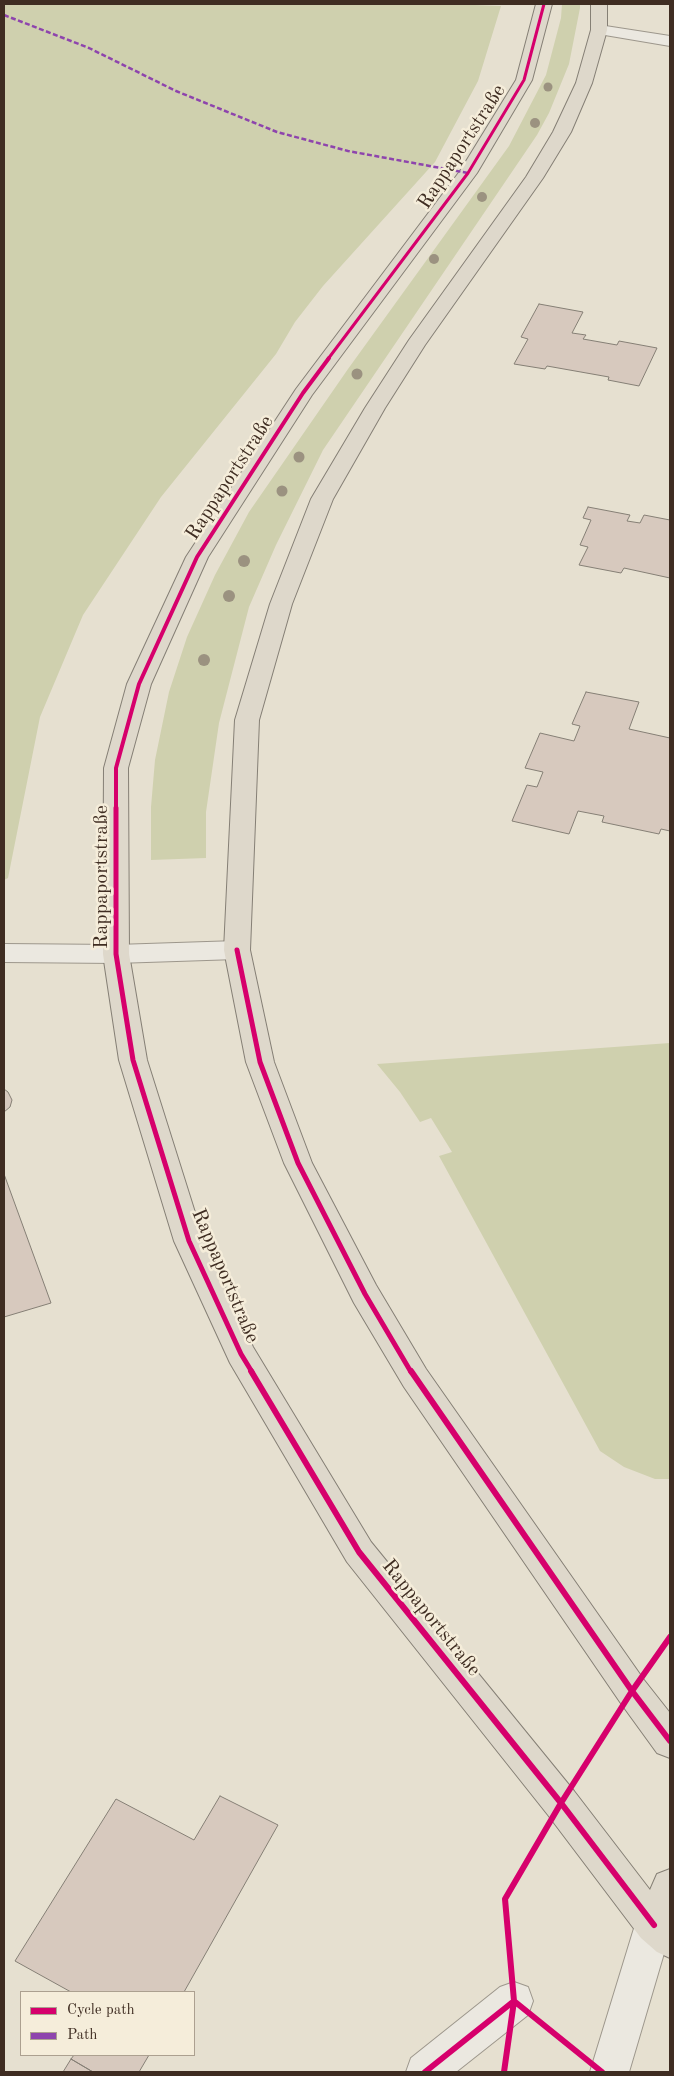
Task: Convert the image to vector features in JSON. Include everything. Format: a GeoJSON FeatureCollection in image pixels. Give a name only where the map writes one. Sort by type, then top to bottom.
{"type":"FeatureCollection","features":[{"type":"Feature","properties":{"kind":"main road","name":"Rappaportstraße"},"geometry":{"type":"LineString","coordinates":[[544,4],[524,80],[473,164],[303,393],[197,556],[146,668],[139,684],[116,768],[116,954],[133,1060],[186,1232],[241,1354],[359,1552],[662,1932]]}},
{"type":"Feature","properties":{"kind":"main road"},"geometry":{"type":"LineString","coordinates":[[600,4],[599,30],[584,83],[562,132],[534,178],[416,344],[375,408],[322,499],[284,595],[248,720],[237,950],[260,1062],[298,1163],[365,1294],[415,1378],[632,1691],[670,1741]]}},
{"type":"Feature","properties":{"kind":"main road"},"geometry":{"type":"LineString","coordinates":[[662,1932],[670,1887]]}},
{"type":"Feature","properties":{"kind":"street"},"geometry":{"type":"LineString","coordinates":[[599,30],[670,41]]}},
{"type":"Feature","properties":{"kind":"street"},"geometry":{"type":"LineString","coordinates":[[4,953],[116,954],[237,950]]}},
{"type":"Feature","properties":{"kind":"street"},"geometry":{"type":"LineString","coordinates":[[609,2072],[662,1932]]}},
{"type":"Feature","properties":{"kind":"street"},"geometry":{"type":"LineString","coordinates":[[425,2072],[514,2001]]}},
{"type":"Feature","properties":{"kind":"green space"},"geometry":{"type":"Polygon","coordinates":[[[4,4],[449,4],[501,6],[478,81],[435,162],[323,286],[295,322],[276,354],[161,497],[83,615],[40,717],[8,878],[4,880],[4,4]]]}},
{"type":"Feature","properties":{"kind":"green space"},"geometry":{"type":"Polygon","coordinates":[[[562,4],[580,4],[580,8],[569,64],[549,113],[537,135],[323,450],[276,545],[249,607],[219,723],[206,812],[206,858],[151,860],[151,807],[155,760],[169,692],[187,637],[215,575],[249,512],[348,369],[509,146],[546,75],[561,18],[562,4]]]}},
{"type":"Feature","properties":{"kind":"green space"},"geometry":{"type":"Polygon","coordinates":[[[670,1043],[670,1479],[655,1479],[624,1467],[600,1451],[439,1156],[452,1152],[431,1118],[420,1122],[400,1092],[377,1064],[670,1043]]]}},
{"type":"Feature","properties":{"kind":"building"},"geometry":{"type":"Polygon","coordinates":[[[539,304],[583,312],[572,333],[586,335],[583,339],[617,345],[619,341],[657,348],[639,386],[608,380],[609,377],[547,366],[545,369],[514,364],[528,339],[521,337],[539,304]]]}},
{"type":"Feature","properties":{"kind":"building"},"geometry":{"type":"Polygon","coordinates":[[[588,507],[630,515],[627,521],[640,523],[644,515],[670,520],[670,578],[624,568],[621,573],[579,565],[588,547],[580,545],[591,520],[583,518],[588,507]]]}},
{"type":"Feature","properties":{"kind":"building"},"geometry":{"type":"Polygon","coordinates":[[[586,692],[639,702],[629,729],[670,738],[670,831],[661,829],[659,834],[602,822],[604,816],[578,811],[569,834],[512,821],[527,785],[537,787],[543,772],[525,768],[540,733],[574,741],[580,726],[572,724],[586,692]]]}},
{"type":"Feature","properties":{"kind":"building"},"geometry":{"type":"Polygon","coordinates":[[[4,1089],[12,1100],[10,1107],[4,1112],[4,1089]]]}},
{"type":"Feature","properties":{"kind":"building"},"geometry":{"type":"Polygon","coordinates":[[[4,1174],[51,1303],[4,1317],[4,1174]]]}},
{"type":"Feature","properties":{"kind":"building"},"geometry":{"type":"Polygon","coordinates":[[[220,1796],[278,1825],[185,1991],[69,1991],[15,1961],[116,1799],[194,1840],[220,1796]]]}},
{"type":"Feature","properties":{"kind":"building"},"geometry":{"type":"Polygon","coordinates":[[[73,2056],[148,2056],[139,2072],[93,2072],[71,2059],[73,2056]]]}},
{"type":"Feature","properties":{"kind":"building"},"geometry":{"type":"Polygon","coordinates":[[[71,2059],[93,2072],[63,2072],[71,2059]]]}},
{"type":"Feature","properties":{"kind":"marked path"},"geometry":{"type":"LineString","coordinates":[[4,15],[89,48],[176,91],[277,132],[348,151],[468,173]]}},
{"type":"Feature","properties":{"kind":"cycle path"},"geometry":{"type":"LineString","coordinates":[[544,4],[524,80],[468,173],[303,393],[197,557],[139,684],[116,768],[116,954],[133,1060],[189,1241],[241,1354],[359,1552],[561,1803],[654,1925]]}},
{"type":"Feature","properties":{"kind":"cycle path"},"geometry":{"type":"LineString","coordinates":[[237,950],[260,1062],[298,1163],[365,1294],[415,1378],[632,1691],[670,1741]]}},
{"type":"Feature","properties":{"kind":"cycle path"},"geometry":{"type":"LineString","coordinates":[[504,2072],[514,2001],[505,1899],[561,1803],[632,1691],[670,1637]]}},
{"type":"Feature","properties":{"kind":"cycle path"},"geometry":{"type":"LineString","coordinates":[[514,2001],[602,2072]]}},
{"type":"Feature","properties":{"kind":"cycle path"},"geometry":{"type":"LineString","coordinates":[[425,2072],[514,2001]]}}]}
